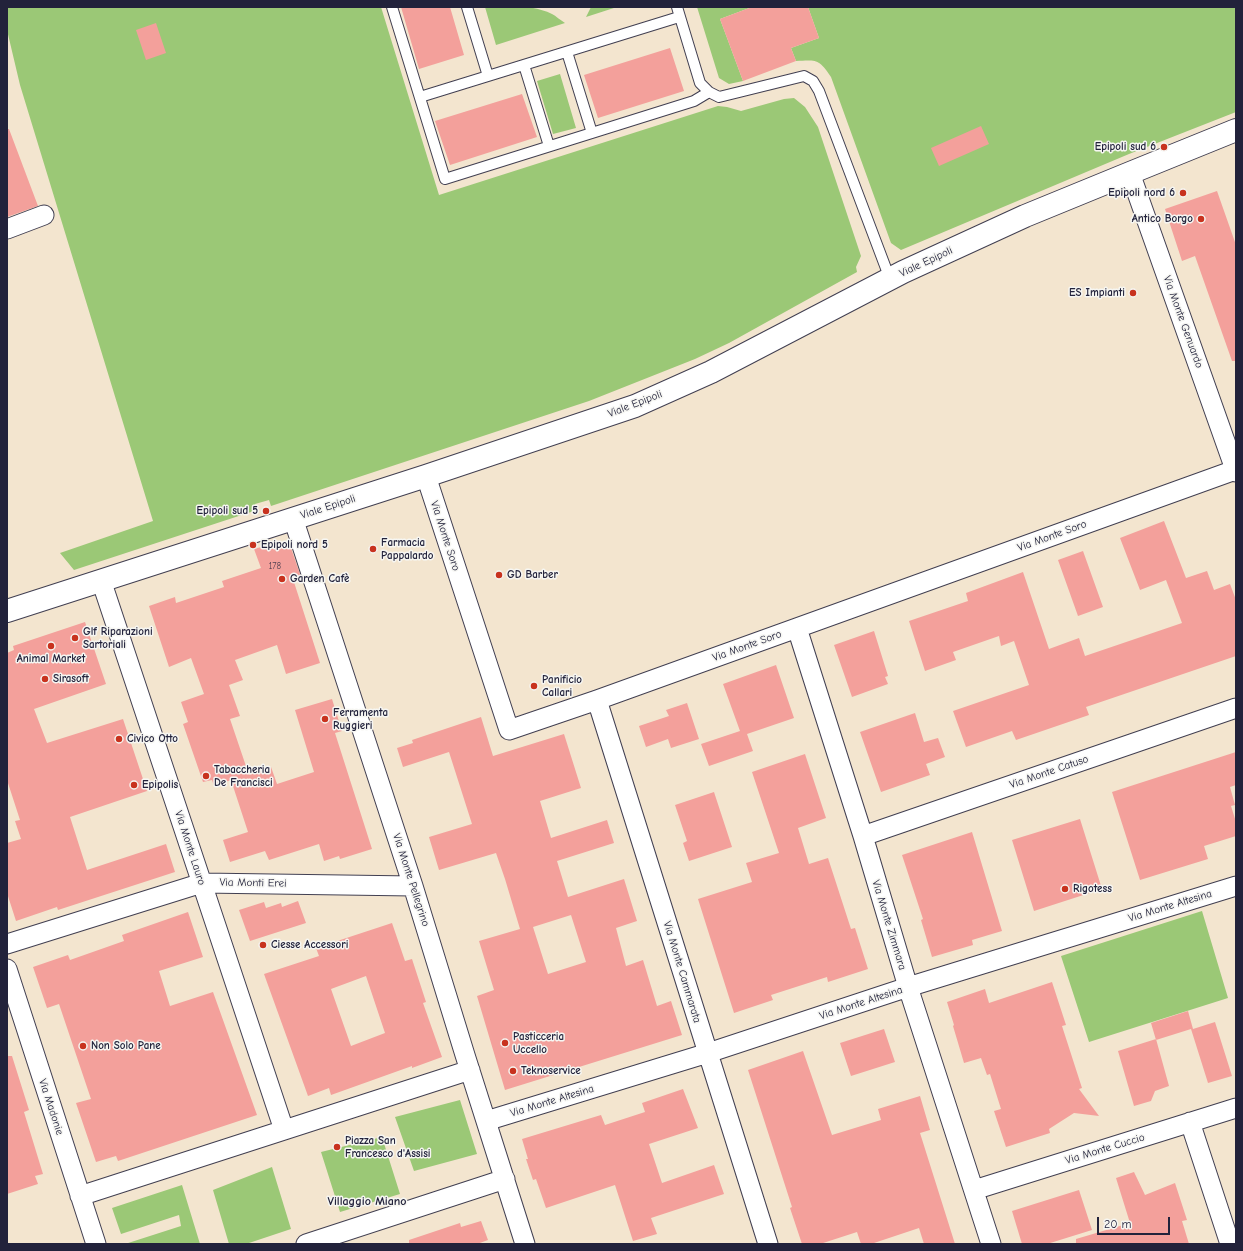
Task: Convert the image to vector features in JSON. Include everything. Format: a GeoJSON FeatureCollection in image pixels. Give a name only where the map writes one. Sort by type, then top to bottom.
{"type":"FeatureCollection","features":[{"type":"Feature","properties":{"kind":"main road","name":"Viale Epipoli"},"geometry":{"type":"LineString","coordinates":[[7,611],[426,476],[635,406],[711,372],[890,279],[1025,216],[1236,130]]}},
{"type":"Feature","properties":{"kind":"street","name":"Via Monte Genuardo"},"geometry":{"type":"LineString","coordinates":[[1130,173],[1236,471]]}},
{"type":"Feature","properties":{"kind":"street"},"geometry":{"type":"LineString","coordinates":[[7,229],[44,215]]}},
{"type":"Feature","properties":{"kind":"street","name":"Via Monte Soro"},"geometry":{"type":"LineString","coordinates":[[426,476],[509,730],[597,700],[1236,471]]}},
{"type":"Feature","properties":{"kind":"street","name":"Via Monte Pellegrino"},"geometry":{"type":"LineString","coordinates":[[293,518],[413,886],[525,1244]]}},
{"type":"Feature","properties":{"kind":"street","name":"Via Monte Lauro"},"geometry":{"type":"LineString","coordinates":[[101,580],[282,1123]]}},
{"type":"Feature","properties":{"kind":"street","name":"Via Monte Zimmara"},"geometry":{"type":"LineString","coordinates":[[797,628],[863,836],[908,987],[991,1244]]}},
{"type":"Feature","properties":{"kind":"street","name":"Via Monte Cammarata"},"geometry":{"type":"LineString","coordinates":[[597,700],[768,1244]]}},
{"type":"Feature","properties":{"kind":"street","name":"Via Monte Catuso"},"geometry":{"type":"LineString","coordinates":[[863,836],[1236,708]]}},
{"type":"Feature","properties":{"kind":"street","name":"Via Monti Erei"},"geometry":{"type":"LineString","coordinates":[[7,944],[202,883],[413,886]]}},
{"type":"Feature","properties":{"kind":"street","name":"Via Monte Altesina"},"geometry":{"type":"LineString","coordinates":[[486,1121],[708,1054],[908,987],[1236,886]]}},
{"type":"Feature","properties":{"kind":"street","name":"Via Madonie"},"geometry":{"type":"LineString","coordinates":[[7,969],[96,1244]]}},
{"type":"Feature","properties":{"kind":"street"},"geometry":{"type":"LineString","coordinates":[[80,1196],[282,1123],[470,1070]]}},
{"type":"Feature","properties":{"kind":"street","name":"Via Monte Cuccio"},"geometry":{"type":"LineString","coordinates":[[974,1190],[1236,1108]]}},
{"type":"Feature","properties":{"kind":"street"},"geometry":{"type":"LineString","coordinates":[[1190,1122],[1230,1244]]}},
{"type":"Feature","properties":{"kind":"street"},"geometry":{"type":"LineString","coordinates":[[316,1242],[505,1179]]}},
{"type":"Feature","properties":{"kind":"lane"},"geometry":{"type":"LineString","coordinates":[[392,7],[445,179],[694,101],[708,92]]}},
{"type":"Feature","properties":{"kind":"lane"},"geometry":{"type":"LineString","coordinates":[[467,7],[488,76]]}},
{"type":"Feature","properties":{"kind":"lane"},"geometry":{"type":"LineString","coordinates":[[420,97],[567,52],[678,12],[700,84],[708,92],[719,97],[804,76],[813,81],[820,91],[890,279]]}},
{"type":"Feature","properties":{"kind":"lane"},"geometry":{"type":"LineString","coordinates":[[567,52],[592,133]]}},
{"type":"Feature","properties":{"kind":"lane"},"geometry":{"type":"LineString","coordinates":[[524,65],[549,146]]}},
{"type":"Feature","properties":{"kind":"green space"},"geometry":{"type":"Polygon","coordinates":[[[7,7],[381,7],[439,195],[718,106],[741,111],[784,99],[794,98],[805,107],[818,127],[861,256],[856,267],[857,272],[729,343],[695,359],[589,401],[271,506],[269,500],[255,504],[257,510],[74,570],[60,553],[153,521],[20,85],[7,30],[7,7]]]}},
{"type":"Feature","properties":{"kind":"green space"},"geometry":{"type":"Polygon","coordinates":[[[485,7],[528,7],[552,14],[565,23],[496,45],[485,7]]]}},
{"type":"Feature","properties":{"kind":"green space"},"geometry":{"type":"Polygon","coordinates":[[[591,7],[617,7],[586,17],[591,7]]]}},
{"type":"Feature","properties":{"kind":"green space"},"geometry":{"type":"Polygon","coordinates":[[[697,7],[752,7],[720,19],[743,81],[729,84],[719,78],[697,7]]]}},
{"type":"Feature","properties":{"kind":"green space"},"geometry":{"type":"Polygon","coordinates":[[[808,7],[1236,7],[1236,112],[1129,154],[901,250],[891,243],[831,77],[817,62],[796,61],[791,48],[819,38],[808,7]]]}},
{"type":"Feature","properties":{"kind":"green space"},"geometry":{"type":"Polygon","coordinates":[[[560,74],[576,128],[553,134],[537,81],[560,74]]]}},
{"type":"Feature","properties":{"kind":"green space"},"geometry":{"type":"Polygon","coordinates":[[[1202,911],[1228,998],[1089,1042],[1061,956],[1202,911]]]}},
{"type":"Feature","properties":{"kind":"green space"},"geometry":{"type":"Polygon","coordinates":[[[460,1100],[477,1154],[414,1171],[395,1117],[460,1100]]]}},
{"type":"Feature","properties":{"kind":"green space"},"geometry":{"type":"Polygon","coordinates":[[[382,1137],[400,1194],[340,1212],[321,1152],[382,1137]]]}},
{"type":"Feature","properties":{"kind":"green space"},"geometry":{"type":"Polygon","coordinates":[[[272,1167],[291,1229],[246,1244],[229,1244],[213,1190],[272,1167]]]}},
{"type":"Feature","properties":{"kind":"green space"},"geometry":{"type":"Polygon","coordinates":[[[182,1185],[200,1244],[125,1244],[181,1226],[179,1215],[121,1234],[112,1208],[182,1185]]]}},
{"type":"Feature","properties":{"kind":"building"},"geometry":{"type":"Polygon","coordinates":[[[401,7],[450,7],[464,55],[419,69],[401,7]]]}},
{"type":"Feature","properties":{"kind":"building"},"geometry":{"type":"Polygon","coordinates":[[[752,7],[808,7],[819,38],[791,48],[796,61],[743,81],[720,19],[752,7]]]}},
{"type":"Feature","properties":{"kind":"building"},"geometry":{"type":"Polygon","coordinates":[[[156,23],[166,53],[146,60],[136,30],[156,23]]]}},
{"type":"Feature","properties":{"kind":"building"},"geometry":{"type":"Polygon","coordinates":[[[670,48],[684,91],[598,118],[584,75],[670,48]]]}},
{"type":"Feature","properties":{"kind":"building"},"geometry":{"type":"Polygon","coordinates":[[[522,94],[537,137],[450,165],[435,121],[522,94]]]}},
{"type":"Feature","properties":{"kind":"building"},"geometry":{"type":"Polygon","coordinates":[[[981,126],[989,144],[939,166],[931,148],[981,126]]]}},
{"type":"Feature","properties":{"kind":"building"},"geometry":{"type":"Polygon","coordinates":[[[7,129],[9,129],[38,206],[7,217],[7,129]]]}},
{"type":"Feature","properties":{"kind":"building"},"geometry":{"type":"Polygon","coordinates":[[[1217,191],[1236,245],[1236,361],[1232,361],[1195,256],[1182,261],[1165,209],[1217,191]]]}},
{"type":"Feature","properties":{"kind":"building"},"geometry":{"type":"Polygon","coordinates":[[[1164,521],[1186,578],[1207,571],[1214,590],[1230,584],[1236,600],[1236,656],[1086,707],[1089,715],[1016,740],[1012,731],[966,747],[953,711],[1029,685],[1014,641],[1001,646],[999,636],[953,652],[956,660],[925,671],[909,621],[968,601],[966,593],[1023,572],[1049,649],[1079,638],[1085,656],[1182,623],[1166,580],[1140,590],[1120,538],[1164,521]]]}},
{"type":"Feature","properties":{"kind":"building"},"geometry":{"type":"Polygon","coordinates":[[[280,542],[291,548],[301,577],[293,579],[320,663],[286,674],[277,645],[235,660],[243,680],[229,685],[240,716],[230,719],[249,775],[271,767],[277,784],[314,772],[295,710],[332,699],[342,731],[335,733],[372,849],[340,859],[339,856],[324,861],[319,844],[269,860],[265,851],[230,862],[223,840],[248,832],[231,780],[214,786],[212,780],[203,782],[183,724],[188,722],[181,702],[204,694],[191,658],[169,667],[149,606],[175,597],[176,603],[224,587],[222,581],[261,568],[254,549],[280,542]]]}},
{"type":"Feature","properties":{"kind":"building"},"geometry":{"type":"Polygon","coordinates":[[[1083,551],[1103,607],[1078,616],[1058,560],[1083,551]]]}},
{"type":"Feature","properties":{"kind":"building"},"geometry":{"type":"Polygon","coordinates":[[[85,622],[106,684],[34,709],[47,743],[123,719],[147,791],[70,817],[87,870],[166,844],[175,872],[58,910],[57,907],[16,921],[7,893],[7,843],[21,839],[15,821],[20,820],[7,780],[7,653],[14,650],[13,646],[85,622]]]}},
{"type":"Feature","properties":{"kind":"building"},"geometry":{"type":"Polygon","coordinates":[[[874,631],[888,676],[885,677],[888,684],[852,697],[834,645],[874,631]]]}},
{"type":"Feature","properties":{"kind":"building"},"geometry":{"type":"Polygon","coordinates":[[[776,665],[794,718],[747,734],[753,751],[709,766],[701,744],[740,731],[723,684],[776,665]]]}},
{"type":"Feature","properties":{"kind":"building"},"geometry":{"type":"Polygon","coordinates":[[[687,703],[699,739],[671,748],[668,739],[646,747],[639,726],[669,716],[666,710],[687,703]]]}},
{"type":"Feature","properties":{"kind":"building"},"geometry":{"type":"Polygon","coordinates":[[[915,713],[924,742],[938,738],[945,757],[926,764],[930,775],[881,792],[860,732],[915,713]]]}},
{"type":"Feature","properties":{"kind":"building"},"geometry":{"type":"Polygon","coordinates":[[[481,717],[493,756],[564,734],[581,788],[540,801],[551,838],[607,820],[614,843],[557,861],[568,897],[624,879],[637,921],[616,928],[626,966],[643,960],[657,1006],[671,1001],[682,1035],[505,1090],[477,996],[494,990],[479,941],[520,929],[496,853],[439,870],[429,837],[472,824],[449,752],[403,767],[397,748],[413,743],[412,740],[481,717]],[[571,915],[533,927],[548,974],[586,962],[571,915]]]}},
{"type":"Feature","properties":{"kind":"building"},"geometry":{"type":"Polygon","coordinates":[[[1236,752],[1236,785],[1230,787],[1235,805],[1231,806],[1236,822],[1236,836],[1204,846],[1208,859],[1140,880],[1112,792],[1236,752]]]}},
{"type":"Feature","properties":{"kind":"building"},"geometry":{"type":"Polygon","coordinates":[[[805,754],[826,818],[798,828],[809,864],[828,858],[851,929],[855,928],[868,969],[828,982],[827,977],[771,995],[773,1000],[734,1013],[698,899],[752,882],[746,863],[779,853],[752,772],[805,754]]]}},
{"type":"Feature","properties":{"kind":"building"},"geometry":{"type":"Polygon","coordinates":[[[714,792],[732,847],[689,861],[683,843],[687,841],[675,805],[714,792]]]}},
{"type":"Feature","properties":{"kind":"building"},"geometry":{"type":"Polygon","coordinates":[[[1080,819],[1102,889],[1034,911],[1012,840],[1080,819]]]}},
{"type":"Feature","properties":{"kind":"building"},"geometry":{"type":"Polygon","coordinates":[[[972,832],[1002,931],[972,940],[973,945],[932,957],[921,920],[923,919],[902,855],[972,832]]]}},
{"type":"Feature","properties":{"kind":"building"},"geometry":{"type":"Polygon","coordinates":[[[298,901],[306,923],[250,941],[239,910],[264,902],[266,908],[281,903],[282,907],[298,901]]]}},
{"type":"Feature","properties":{"kind":"building"},"geometry":{"type":"Polygon","coordinates":[[[188,912],[203,957],[159,971],[170,1006],[213,992],[257,1115],[118,1161],[116,1156],[96,1162],[76,1103],[91,1099],[59,1004],[47,1008],[33,967],[68,955],[70,960],[124,941],[122,935],[188,912]]]}},
{"type":"Feature","properties":{"kind":"building"},"geometry":{"type":"Polygon","coordinates":[[[392,923],[405,961],[412,959],[426,1002],[423,1003],[442,1057],[412,1068],[412,1066],[331,1095],[329,1088],[308,1096],[264,974],[319,956],[316,948],[392,923]],[[366,976],[331,989],[351,1046],[385,1033],[366,976]]]}},
{"type":"Feature","properties":{"kind":"building"},"geometry":{"type":"Polygon","coordinates":[[[1052,982],[1066,1025],[1062,1026],[1082,1088],[1079,1089],[1099,1116],[1074,1113],[1049,1129],[1050,1133],[1006,1147],[994,1111],[1001,1109],[990,1074],[987,1075],[981,1058],[964,1063],[947,1002],[985,989],[989,1003],[1052,982]]]}},
{"type":"Feature","properties":{"kind":"building"},"geometry":{"type":"Polygon","coordinates":[[[1188,1011],[1193,1029],[1215,1022],[1232,1076],[1208,1083],[1191,1029],[1156,1040],[1151,1023],[1188,1011]]]}},
{"type":"Feature","properties":{"kind":"building"},"geometry":{"type":"Polygon","coordinates":[[[884,1029],[895,1062],[851,1076],[840,1043],[884,1029]]]}},
{"type":"Feature","properties":{"kind":"building"},"geometry":{"type":"Polygon","coordinates":[[[1156,1039],[1169,1086],[1155,1091],[1151,1101],[1134,1106],[1118,1051],[1156,1039]]]}},
{"type":"Feature","properties":{"kind":"building"},"geometry":{"type":"Polygon","coordinates":[[[803,1051],[832,1135],[881,1120],[878,1109],[920,1096],[930,1130],[920,1133],[955,1244],[924,1244],[919,1228],[871,1244],[861,1244],[857,1232],[820,1244],[802,1244],[790,1208],[792,1207],[748,1070],[803,1051]]]}},
{"type":"Feature","properties":{"kind":"building"},"geometry":{"type":"Polygon","coordinates":[[[7,1056],[12,1056],[29,1110],[24,1112],[43,1174],[35,1176],[38,1184],[7,1194],[7,1056]]]}},
{"type":"Feature","properties":{"kind":"building"},"geometry":{"type":"Polygon","coordinates":[[[683,1089],[698,1128],[649,1144],[662,1183],[714,1165],[724,1194],[651,1218],[657,1234],[633,1241],[615,1185],[546,1208],[536,1179],[533,1180],[526,1159],[528,1159],[522,1139],[601,1115],[605,1125],[645,1112],[642,1103],[683,1089]]]}},
{"type":"Feature","properties":{"kind":"building"},"geometry":{"type":"Polygon","coordinates":[[[1134,1172],[1145,1195],[1175,1183],[1187,1220],[1182,1221],[1189,1244],[1076,1244],[1076,1239],[1130,1223],[1116,1178],[1134,1172]]]}},
{"type":"Feature","properties":{"kind":"building"},"geometry":{"type":"Polygon","coordinates":[[[1079,1190],[1092,1230],[1047,1244],[1022,1244],[1012,1211],[1079,1190]]]}},
{"type":"Feature","properties":{"kind":"building"},"geometry":{"type":"Polygon","coordinates":[[[481,1221],[488,1240],[477,1244],[409,1244],[409,1240],[460,1223],[461,1227],[481,1221]]]}},
{"type":"Feature","properties":{"kind":"place","name":"Epipoli sud 6"},"geometry":{"type":"Point","coordinates":[1164,147]}},
{"type":"Feature","properties":{"kind":"place","name":"Epipoli nord 6"},"geometry":{"type":"Point","coordinates":[1183,193]}},
{"type":"Feature","properties":{"kind":"place","name":"Antico Borgo"},"geometry":{"type":"Point","coordinates":[1201,219]}},
{"type":"Feature","properties":{"kind":"place","name":"ES Impianti"},"geometry":{"type":"Point","coordinates":[1133,293]}},
{"type":"Feature","properties":{"kind":"place","name":"Epipoli sud 5"},"geometry":{"type":"Point","coordinates":[266,511]}},
{"type":"Feature","properties":{"kind":"place","name":"Epipoli nord 5"},"geometry":{"type":"Point","coordinates":[253,545]}},
{"type":"Feature","properties":{"kind":"place","name":"Farmacia Pappalardo"},"geometry":{"type":"Point","coordinates":[373,549]}},
{"type":"Feature","properties":{"kind":"place","name":"GD Barber"},"geometry":{"type":"Point","coordinates":[499,575]}},
{"type":"Feature","properties":{"kind":"place","name":"Garden Cafè"},"geometry":{"type":"Point","coordinates":[282,579]}},
{"type":"Feature","properties":{"kind":"place","name":"Glf Riparazioni Sartoriali"},"geometry":{"type":"Point","coordinates":[75,638]}},
{"type":"Feature","properties":{"kind":"place","name":"Animal Market"},"geometry":{"type":"Point","coordinates":[51,646]}},
{"type":"Feature","properties":{"kind":"place","name":"Sirasoft"},"geometry":{"type":"Point","coordinates":[45,679]}},
{"type":"Feature","properties":{"kind":"place","name":"Panificio Callari"},"geometry":{"type":"Point","coordinates":[534,686]}},
{"type":"Feature","properties":{"kind":"place","name":"Ferramenta Ruggieri"},"geometry":{"type":"Point","coordinates":[325,719]}},
{"type":"Feature","properties":{"kind":"place","name":"Civico Otto"},"geometry":{"type":"Point","coordinates":[119,739]}},
{"type":"Feature","properties":{"kind":"place","name":"Tabaccheria De Francisci"},"geometry":{"type":"Point","coordinates":[206,776]}},
{"type":"Feature","properties":{"kind":"place","name":"Epipolis"},"geometry":{"type":"Point","coordinates":[134,785]}},
{"type":"Feature","properties":{"kind":"place","name":"Rigotess"},"geometry":{"type":"Point","coordinates":[1065,889]}},
{"type":"Feature","properties":{"kind":"place","name":"Ciesse Accessori"},"geometry":{"type":"Point","coordinates":[263,945]}},
{"type":"Feature","properties":{"kind":"place","name":"Pasticceria Uccello"},"geometry":{"type":"Point","coordinates":[505,1043]}},
{"type":"Feature","properties":{"kind":"place","name":"Non Solo Pane"},"geometry":{"type":"Point","coordinates":[83,1046]}},
{"type":"Feature","properties":{"kind":"place","name":"Teknoservice"},"geometry":{"type":"Point","coordinates":[513,1071]}},
{"type":"Feature","properties":{"kind":"place","name":"Piazza San Francesco d'Assisi"},"geometry":{"type":"Point","coordinates":[337,1147]}},
{"type":"Feature","properties":{"kind":"district","name":"Villaggio Miano"},"geometry":{"type":"Point","coordinates":[367,1202]}}]}
